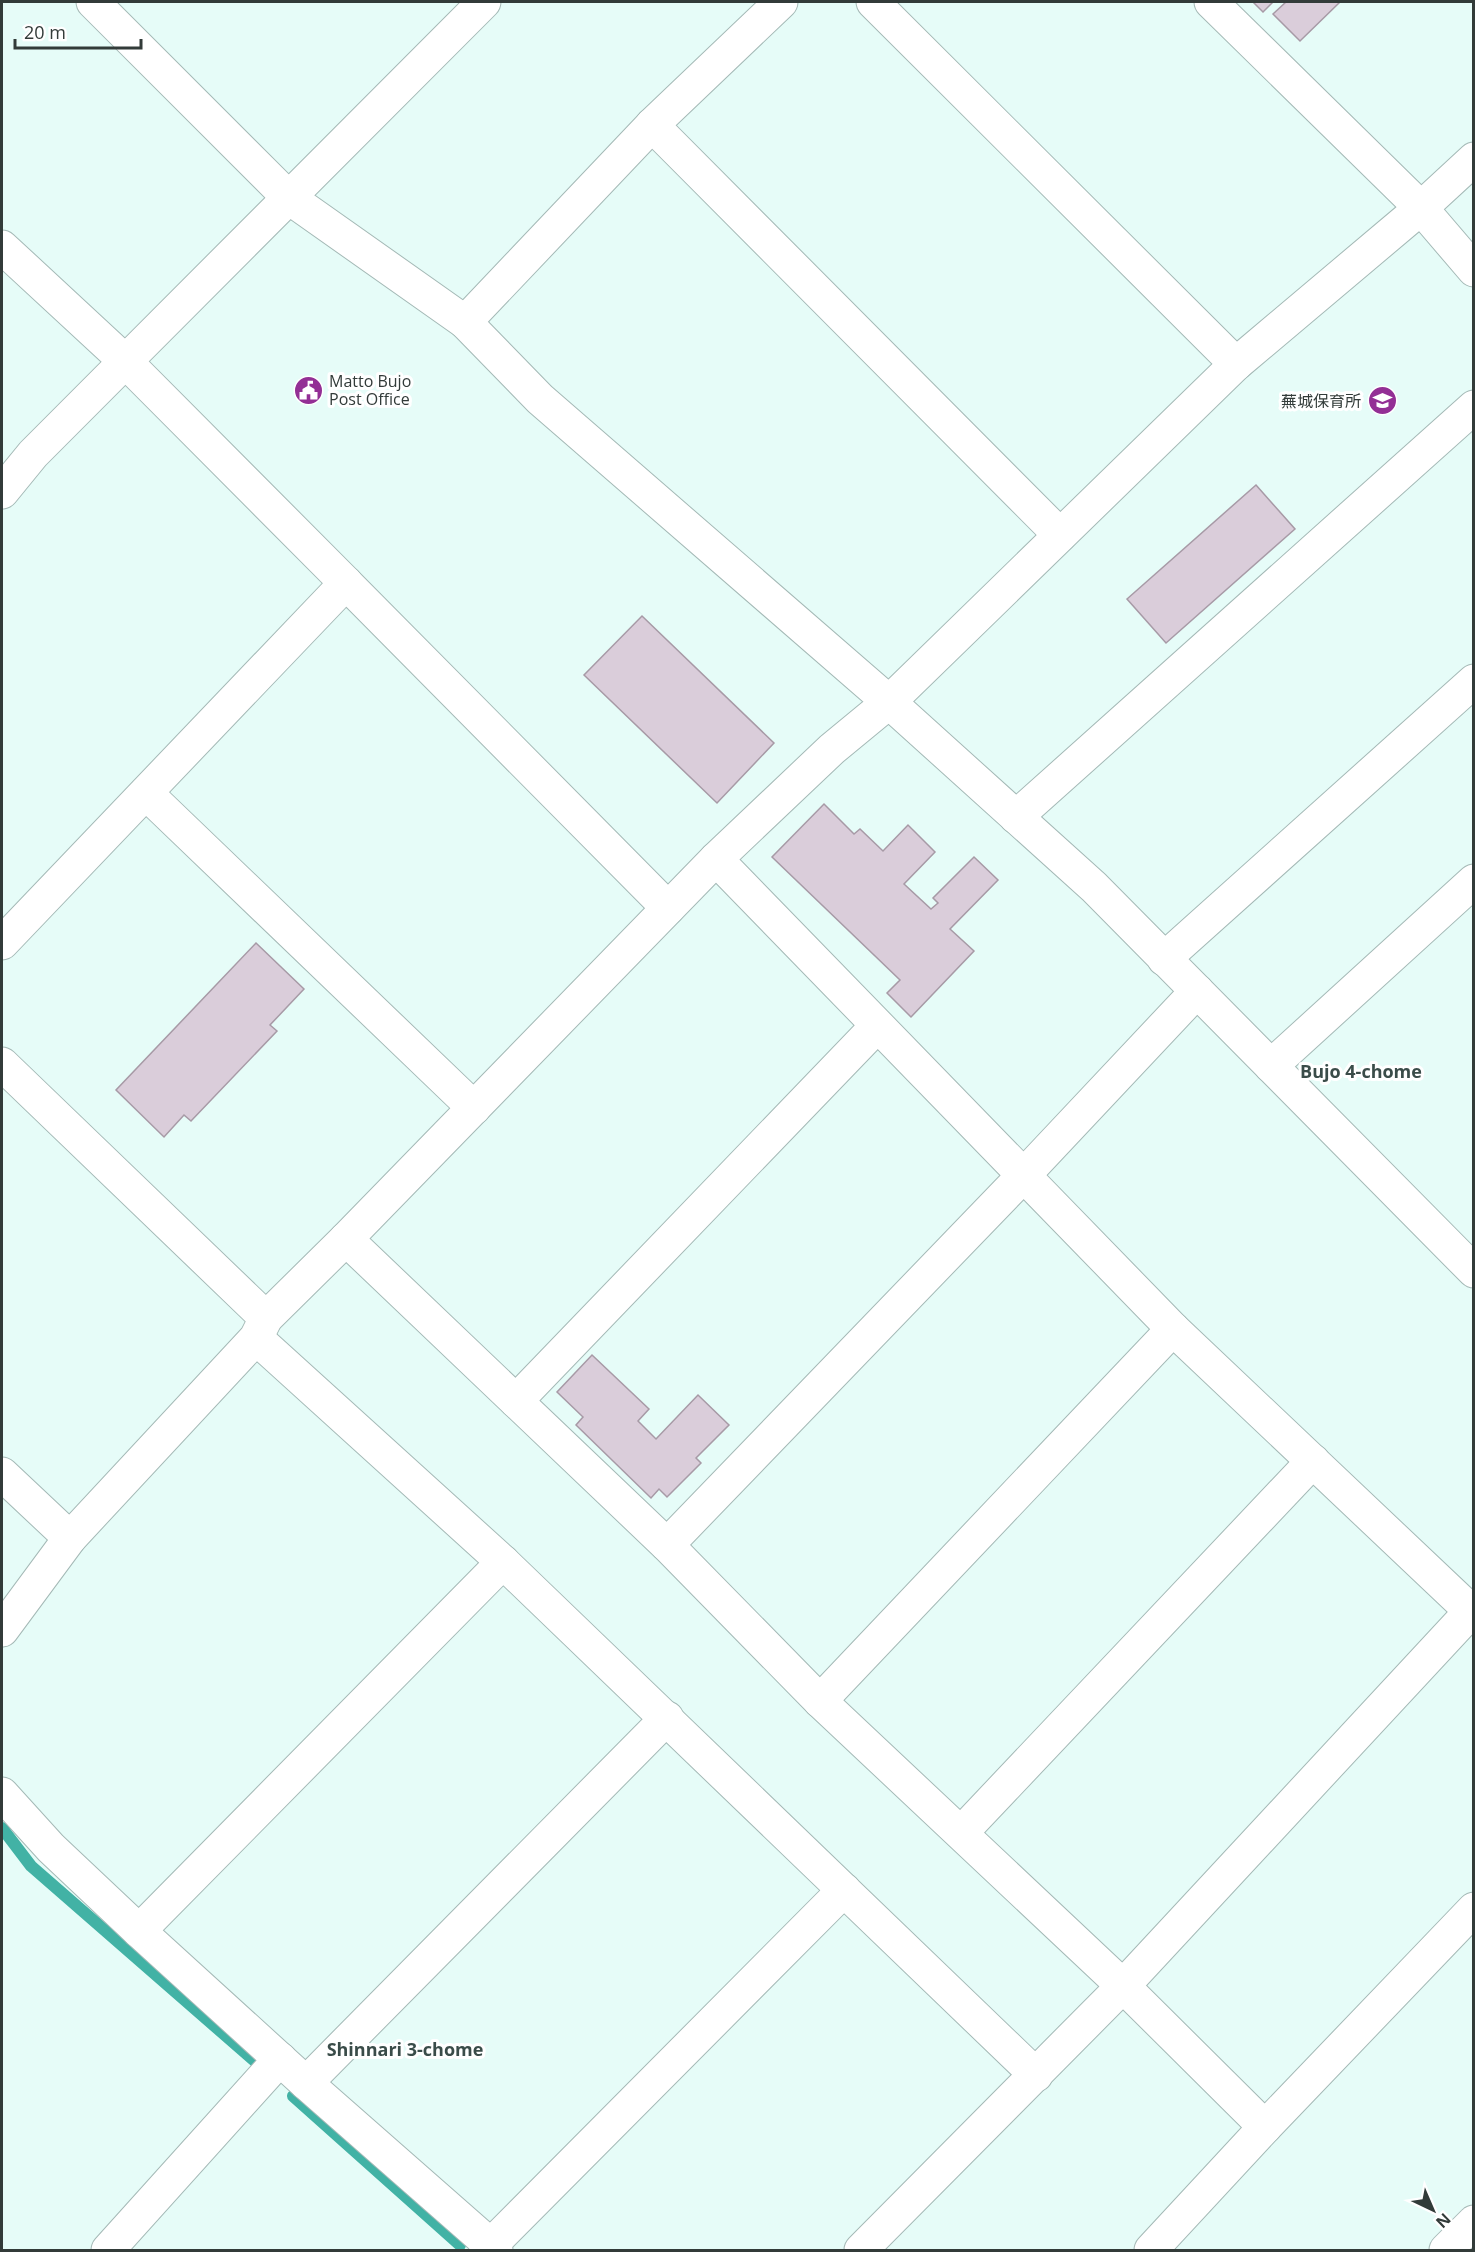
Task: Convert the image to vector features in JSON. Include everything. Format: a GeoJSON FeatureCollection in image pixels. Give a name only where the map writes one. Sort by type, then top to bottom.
{"type":"FeatureCollection","features":[{"type":"Feature","properties":{"kind":"street"},"geometry":{"type":"LineString","coordinates":[[93,2],[288,197],[465,322],[540,399],[889,702],[1094,887],[1473,1271]]}},
{"type":"Feature","properties":{"kind":"street"},"geometry":{"type":"LineString","coordinates":[[2,492],[33,454],[484,2]]}},
{"type":"Feature","properties":{"kind":"street"},"geometry":{"type":"LineString","coordinates":[[465,322],[652,125],[781,2]]}},
{"type":"Feature","properties":{"kind":"street"},"geometry":{"type":"LineString","coordinates":[[873,2],[1236,364]]}},
{"type":"Feature","properties":{"kind":"street"},"geometry":{"type":"LineString","coordinates":[[1211,2],[1420,208],[1473,270]]}},
{"type":"Feature","properties":{"kind":"street"},"geometry":{"type":"LineString","coordinates":[[652,125],[1060,535]]}},
{"type":"Feature","properties":{"kind":"street"},"geometry":{"type":"LineString","coordinates":[[2,1630],[70,1539],[261,1328],[716,859],[832,748],[889,702],[1236,364],[1420,208],[1473,159]]}},
{"type":"Feature","properties":{"kind":"street"},"geometry":{"type":"LineString","coordinates":[[2,247],[125,361],[668,908]]}},
{"type":"Feature","properties":{"kind":"street"},"geometry":{"type":"LineString","coordinates":[[1016,817],[1473,407]]}},
{"type":"Feature","properties":{"kind":"street"},"geometry":{"type":"LineString","coordinates":[[2,943],[346,583]]}},
{"type":"Feature","properties":{"kind":"street"},"geometry":{"type":"LineString","coordinates":[[1164,959],[1473,681]]}},
{"type":"Feature","properties":{"kind":"street"},"geometry":{"type":"LineString","coordinates":[[146,793],[474,1108]]}},
{"type":"Feature","properties":{"kind":"street"},"geometry":{"type":"LineString","coordinates":[[716,859],[1173,1329],[1472,1611],[1124,1986],[861,2250]]}},
{"type":"Feature","properties":{"kind":"street"},"geometry":{"type":"LineString","coordinates":[[1271,1066],[1473,881]]}},
{"type":"Feature","properties":{"kind":"street"},"geometry":{"type":"LineString","coordinates":[[667,1545],[1023,1176],[1197,991]]}},
{"type":"Feature","properties":{"kind":"street"},"geometry":{"type":"LineString","coordinates":[[516,1401],[877,1026]]}},
{"type":"Feature","properties":{"kind":"street"},"geometry":{"type":"LineString","coordinates":[[2,1064],[261,1328],[1036,2075]]}},
{"type":"Feature","properties":{"kind":"street"},"geometry":{"type":"LineString","coordinates":[[346,1239],[667,1545],[820,1701],[1124,1986],[1265,2127]]}},
{"type":"Feature","properties":{"kind":"street"},"geometry":{"type":"LineString","coordinates":[[820,1701],[1173,1329]]}},
{"type":"Feature","properties":{"kind":"street"},"geometry":{"type":"LineString","coordinates":[[962,1833],[1313,1461]]}},
{"type":"Feature","properties":{"kind":"street"},"geometry":{"type":"LineString","coordinates":[[2,1474],[70,1539]]}},
{"type":"Feature","properties":{"kind":"street"},"geometry":{"type":"LineString","coordinates":[[139,1931],[503,1562]]}},
{"type":"Feature","properties":{"kind":"street"},"geometry":{"type":"LineString","coordinates":[[306,2083],[667,1718]]}},
{"type":"Feature","properties":{"kind":"street"},"geometry":{"type":"LineString","coordinates":[[2,1794],[51,1848],[139,1931],[491,2249],[844,1890]]}},
{"type":"Feature","properties":{"kind":"street"},"geometry":{"type":"LineString","coordinates":[[1151,2250],[1473,1909]]}},
{"type":"Feature","properties":{"kind":"street"},"geometry":{"type":"LineString","coordinates":[[108,2250],[280,2060]]}},
{"type":"Feature","properties":{"kind":"street"},"geometry":{"type":"LineString","coordinates":[[1446,2250],[1473,2222]]}},
{"type":"Feature","properties":{"kind":"building"},"geometry":{"type":"Polygon","coordinates":[[[1253,2],[1273,2],[1263,12],[1253,2]]]}},
{"type":"Feature","properties":{"kind":"building"},"geometry":{"type":"Polygon","coordinates":[[[1286,2],[1340,2],[1300,41],[1273,14],[1286,2]]]}},
{"type":"Feature","properties":{"kind":"building"},"geometry":{"type":"Polygon","coordinates":[[[1256,485],[1295,529],[1166,643],[1127,599],[1256,485]]]}},
{"type":"Feature","properties":{"kind":"building"},"geometry":{"type":"Polygon","coordinates":[[[642,616],[774,743],[717,803],[584,675],[642,616]]]}},
{"type":"Feature","properties":{"kind":"building"},"geometry":{"type":"Polygon","coordinates":[[[824,804],[854,834],[860,829],[883,851],[908,825],[935,852],[904,884],[931,909],[938,903],[933,898],[974,857],[998,880],[950,929],[974,951],[911,1017],[887,993],[900,980],[772,857],[824,804]]]}},
{"type":"Feature","properties":{"kind":"building"},"geometry":{"type":"Polygon","coordinates":[[[256,943],[304,989],[270,1025],[277,1031],[191,1121],[184,1115],[164,1137],[116,1090],[256,943]]]}},
{"type":"Feature","properties":{"kind":"building"},"geometry":{"type":"Polygon","coordinates":[[[592,1355],[649,1409],[638,1421],[656,1439],[698,1395],[729,1425],[696,1458],[701,1463],[667,1497],[659,1489],[651,1498],[576,1425],[583,1417],[557,1392],[592,1355]]]}},
{"type":"Feature","properties":{"kind":"waterway"},"geometry":{"type":"LineString","coordinates":[[2,1828],[31,1866],[257,2063]]}},
{"type":"Feature","properties":{"kind":"waterway"},"geometry":{"type":"LineString","coordinates":[[293,2096],[460,2245]]}},
{"type":"Feature","properties":{"kind":"place","name":"Matto Bujo Post Office"},"geometry":{"type":"Point","coordinates":[308,390]}},
{"type":"Feature","properties":{"kind":"place","name":"蕪城保育所"},"geometry":{"type":"Point","coordinates":[1382,401]}},
{"type":"Feature","properties":{"kind":"district","name":"Bujo 4-chome"},"geometry":{"type":"Point","coordinates":[1361,1071]}},
{"type":"Feature","properties":{"kind":"district","name":"Shinnari 3-chome"},"geometry":{"type":"Point","coordinates":[405,2049]}}]}
